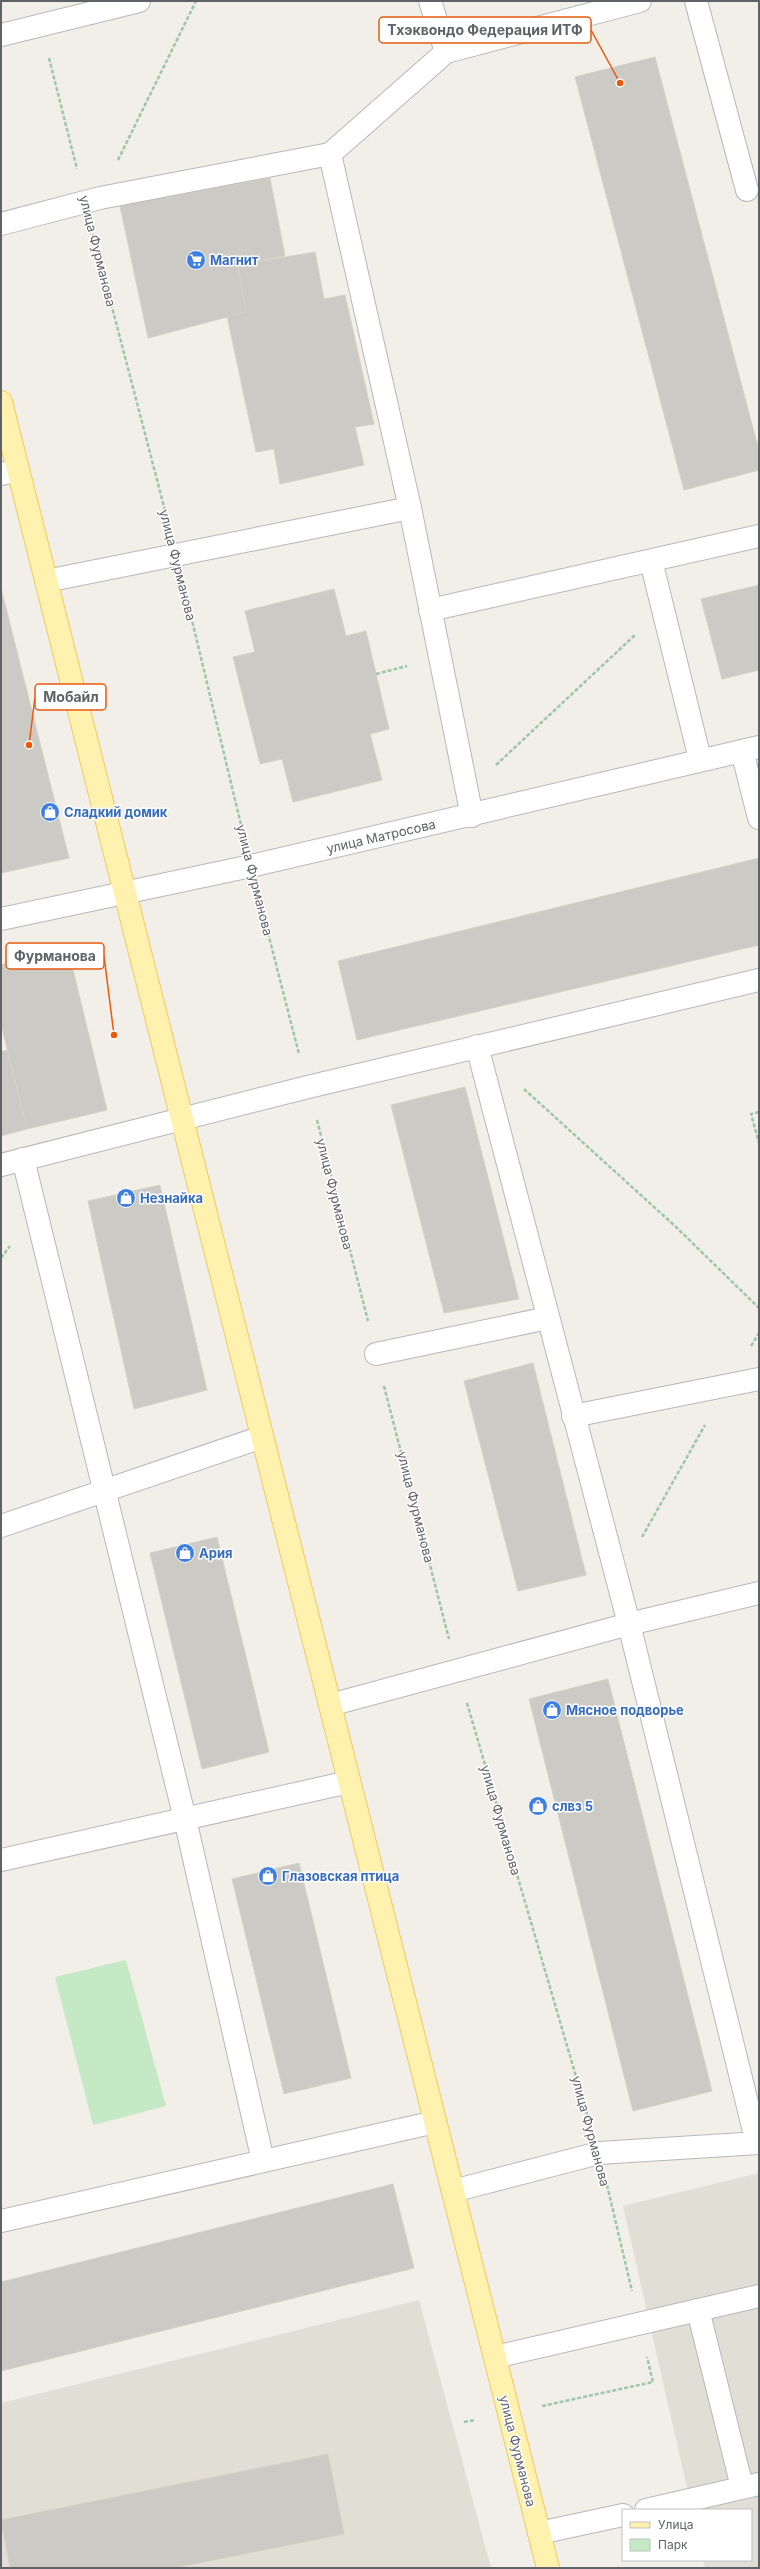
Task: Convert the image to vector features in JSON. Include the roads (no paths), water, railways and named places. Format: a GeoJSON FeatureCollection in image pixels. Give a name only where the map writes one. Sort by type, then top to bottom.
{"type":"FeatureCollection","features":[{"type":"Feature","properties":{"kind":"main road","name":"улица Фурманова"},"geometry":{"type":"LineString","coordinates":[[1,402],[9,472],[46,581],[548,2568]]}},
{"type":"Feature","properties":{"kind":"lane"},"geometry":{"type":"LineString","coordinates":[[1,34],[139,1]]}},
{"type":"Feature","properties":{"kind":"lane"},"geometry":{"type":"LineString","coordinates":[[430,1],[446,52]]}},
{"type":"Feature","properties":{"kind":"lane"},"geometry":{"type":"LineString","coordinates":[[1,224],[92,200],[330,154],[446,52],[640,1]]}},
{"type":"Feature","properties":{"kind":"lane"},"geometry":{"type":"LineString","coordinates":[[696,1],[747,190]]}},
{"type":"Feature","properties":{"kind":"lane"},"geometry":{"type":"LineString","coordinates":[[330,154],[410,508],[472,816]]}},
{"type":"Feature","properties":{"kind":"lane"},"geometry":{"type":"LineString","coordinates":[[46,581],[410,508]]}},
{"type":"Feature","properties":{"kind":"lane"},"geometry":{"type":"LineString","coordinates":[[430,610],[759,536]]}},
{"type":"Feature","properties":{"kind":"lane"},"geometry":{"type":"LineString","coordinates":[[651,561],[700,760]]}},
{"type":"Feature","properties":{"kind":"lane"},"geometry":{"type":"LineString","coordinates":[[751,749],[759,818]]}},
{"type":"Feature","properties":{"kind":"lane","name":"улица Матросова"},"geometry":{"type":"LineString","coordinates":[[1,919],[251,866],[472,816],[700,760],[751,749]]}},
{"type":"Feature","properties":{"kind":"lane"},"geometry":{"type":"LineString","coordinates":[[1,1165],[308,1087],[759,980]]}},
{"type":"Feature","properties":{"kind":"lane"},"geometry":{"type":"LineString","coordinates":[[452,2191],[599,2153],[758,2143],[629,1624],[573,1416],[477,1046]]}},
{"type":"Feature","properties":{"kind":"lane"},"geometry":{"type":"LineString","coordinates":[[23,1159],[185,1819],[263,2161]]}},
{"type":"Feature","properties":{"kind":"lane"},"geometry":{"type":"LineString","coordinates":[[376,1354],[548,1318]]}},
{"type":"Feature","properties":{"kind":"lane"},"geometry":{"type":"LineString","coordinates":[[573,1416],[759,1379]]}},
{"type":"Feature","properties":{"kind":"lane"},"geometry":{"type":"LineString","coordinates":[[1,1526],[104,1489],[262,1437]]}},
{"type":"Feature","properties":{"kind":"lane"},"geometry":{"type":"LineString","coordinates":[[330,1705],[629,1624],[759,1592]]}},
{"type":"Feature","properties":{"kind":"lane"},"geometry":{"type":"LineString","coordinates":[[1,1860],[349,1782]]}},
{"type":"Feature","properties":{"kind":"lane"},"geometry":{"type":"LineString","coordinates":[[1,2221],[435,2122]]}},
{"type":"Feature","properties":{"kind":"lane"},"geometry":{"type":"LineString","coordinates":[[495,2358],[759,2296]]}},
{"type":"Feature","properties":{"kind":"lane"},"geometry":{"type":"LineString","coordinates":[[650,2509],[751,2486],[698,2310]]}},
{"type":"Feature","properties":{"kind":"lane"},"geometry":{"type":"LineString","coordinates":[[539,2533],[622,2515]]}},
{"type":"Feature","properties":{"kind":"place","name":"Тхэквондо Федерация ИТФ"},"geometry":{"type":"Point","coordinates":[620,83]}},
{"type":"Feature","properties":{"kind":"place","name":"Магнит"},"geometry":{"type":"Point","coordinates":[196,260]}},
{"type":"Feature","properties":{"kind":"place","name":"Мобайл"},"geometry":{"type":"Point","coordinates":[29,745]}},
{"type":"Feature","properties":{"kind":"place","name":"Сладкий домик"},"geometry":{"type":"Point","coordinates":[50,812]}},
{"type":"Feature","properties":{"kind":"place","name":"Фурманова"},"geometry":{"type":"Point","coordinates":[114,1035]}},
{"type":"Feature","properties":{"kind":"place","name":"Незнайка"},"geometry":{"type":"Point","coordinates":[126,1198]}},
{"type":"Feature","properties":{"kind":"place","name":"Ария"},"geometry":{"type":"Point","coordinates":[185,1553]}},
{"type":"Feature","properties":{"kind":"place","name":"Мясное подворье"},"geometry":{"type":"Point","coordinates":[552,1710]}},
{"type":"Feature","properties":{"kind":"place","name":"слвз 5"},"geometry":{"type":"Point","coordinates":[538,1806]}},
{"type":"Feature","properties":{"kind":"place","name":"Глазовская птица"},"geometry":{"type":"Point","coordinates":[268,1876]}}]}
